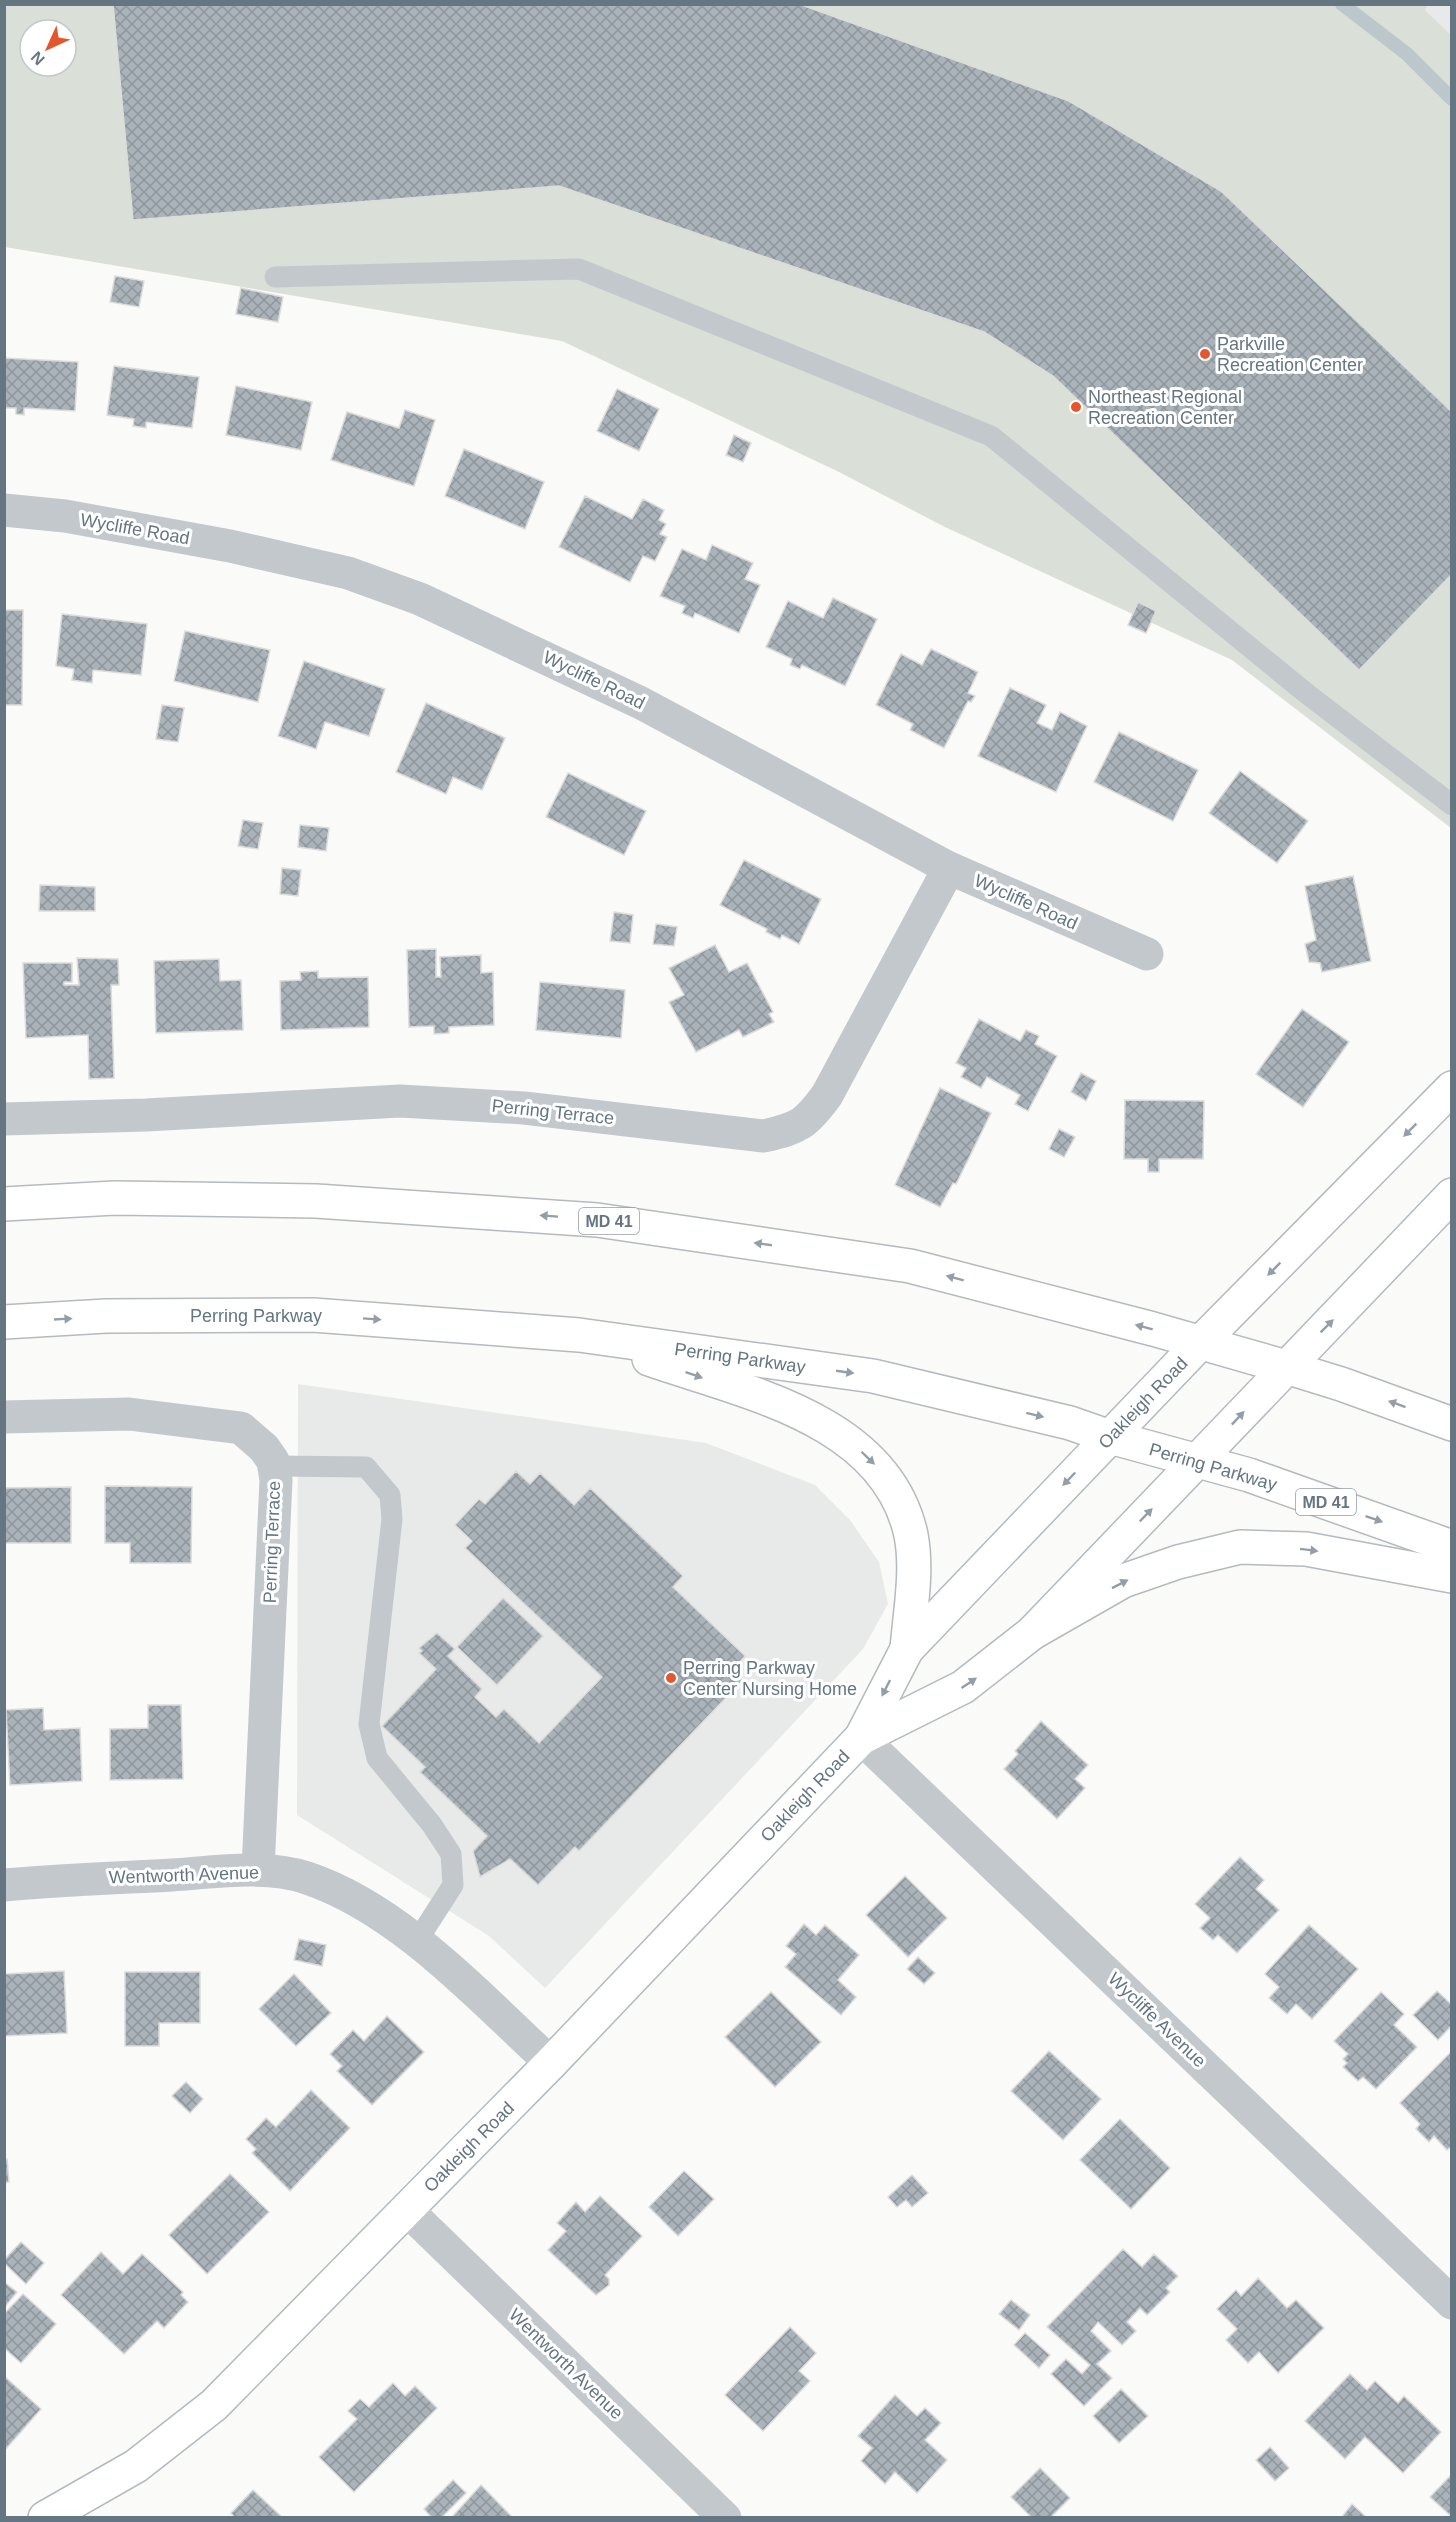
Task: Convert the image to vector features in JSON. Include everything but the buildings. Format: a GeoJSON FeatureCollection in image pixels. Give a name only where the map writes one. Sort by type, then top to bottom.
{"type":"FeatureCollection","features":[{"type":"Feature","properties":{"kind":"main road","name":"Oakleigh Road"},"geometry":{"type":"LineString","coordinates":[[45,2517],[136,2466],[206,2412],[407,2210],[551,2063],[861,1738],[906,1648],[1200,1343],[1452,1088]]}},
{"type":"Feature","properties":{"kind":"main road","name":"Oakleigh Road"},"geometry":{"type":"LineString","coordinates":[[861,1738],[963,1687],[1032,1633],[1452,1195]]}},
{"type":"Feature","properties":{"kind":"main road","name":"MD 41"},"geometry":{"type":"LineString","coordinates":[[4,1204],[115,1198],[316,1201],[597,1220],[910,1266],[1286,1367],[1452,1424]]}},
{"type":"Feature","properties":{"kind":"main road","name":"Perring Parkway"},"geometry":{"type":"LineString","coordinates":[[4,1322],[106,1317],[313,1315],[579,1335],[873,1376],[1070,1424],[1249,1475],[1452,1547]]}},
{"type":"Feature","properties":{"kind":"main road"},"geometry":{"type":"LineString","coordinates":[[579,1335],[796,1410],[839,1433],[872,1460],[896,1494],[911,1536],[913,1582],[906,1648]]}},
{"type":"Feature","properties":{"kind":"main road"},"geometry":{"type":"LineString","coordinates":[[1032,1633],[1123,1581],[1178,1562],[1240,1547],[1306,1549],[1452,1576]]}},
{"type":"Feature","properties":{"kind":"street","name":"Wycliffe Road"},"geometry":{"type":"LineString","coordinates":[[4,510],[65,516],[230,546],[348,573],[420,599],[641,703],[949,868],[1147,954]]}},
{"type":"Feature","properties":{"kind":"street","name":"Perring Terrace"},"geometry":{"type":"LineString","coordinates":[[4,1119],[146,1115],[400,1101],[524,1108],[765,1136],[794,1129],[812,1115],[827,1095],[949,868]]}},
{"type":"Feature","properties":{"kind":"street","name":"Perring Terrace"},"geometry":{"type":"LineString","coordinates":[[4,1417],[129,1414],[215,1423],[241,1428],[264,1448],[274,1466],[276,1480],[258,1870]]}},
{"type":"Feature","properties":{"kind":"street","name":"Wycliffe Avenue"},"geometry":{"type":"LineString","coordinates":[[861,1738],[1452,2303]]}},
{"type":"Feature","properties":{"kind":"street","name":"Wentworth Avenue"},"geometry":{"type":"LineString","coordinates":[[4,1885],[258,1870],[306,1877],[349,1895],[383,1914],[417,1941],[551,2063]]}},
{"type":"Feature","properties":{"kind":"street","name":"Wentworth Avenue"},"geometry":{"type":"LineString","coordinates":[[407,2210],[724,2517]]}},
{"type":"Feature","properties":{"kind":"lane"},"geometry":{"type":"LineString","coordinates":[[275,277],[579,269],[992,436],[1306,693],[1452,805]]}},
{"type":"Feature","properties":{"kind":"lane"},"geometry":{"type":"LineString","coordinates":[[274,1466],[366,1467],[390,1495],[392,1519],[369,1724],[376,1758],[432,1825],[451,1854],[453,1885],[417,1941]]}},
{"type":"Feature","properties":{"kind":"shaded area","name":"Northeast Regional Recreation Center"},"geometry":{"type":"Polygon","coordinates":[[[4,5],[1427,5],[1425,10],[1452,36],[1451,828],[1232,660],[945,527],[839,472],[562,341],[5,247],[4,5]]]}},
{"type":"Feature","properties":{"kind":"shaded area"},"geometry":{"type":"Polygon","coordinates":[[[1427,5],[1451,5],[1451,36],[1424,9],[1427,5]]]}},
{"type":"Feature","properties":{"kind":"shaded area"},"geometry":{"type":"Polygon","coordinates":[[[298,1384],[706,1443],[815,1485],[850,1520],[879,1562],[888,1604],[863,1649],[545,1988],[489,1936],[297,1815],[298,1384]]]}},
{"type":"Feature","properties":{"kind":"waterway"},"geometry":{"type":"LineString","coordinates":[[1342,4],[1407,54],[1452,99]]}},
{"type":"Feature","properties":{"kind":"place","name":"Parkville Recreation Center"},"geometry":{"type":"Point","coordinates":[1205,354]}},
{"type":"Feature","properties":{"kind":"place","name":"Northeast Regional Recreation Center"},"geometry":{"type":"Point","coordinates":[1076,407]}},
{"type":"Feature","properties":{"kind":"place","name":"Perring Parkway Center Nursing Home"},"geometry":{"type":"Point","coordinates":[671,1678]}}]}
